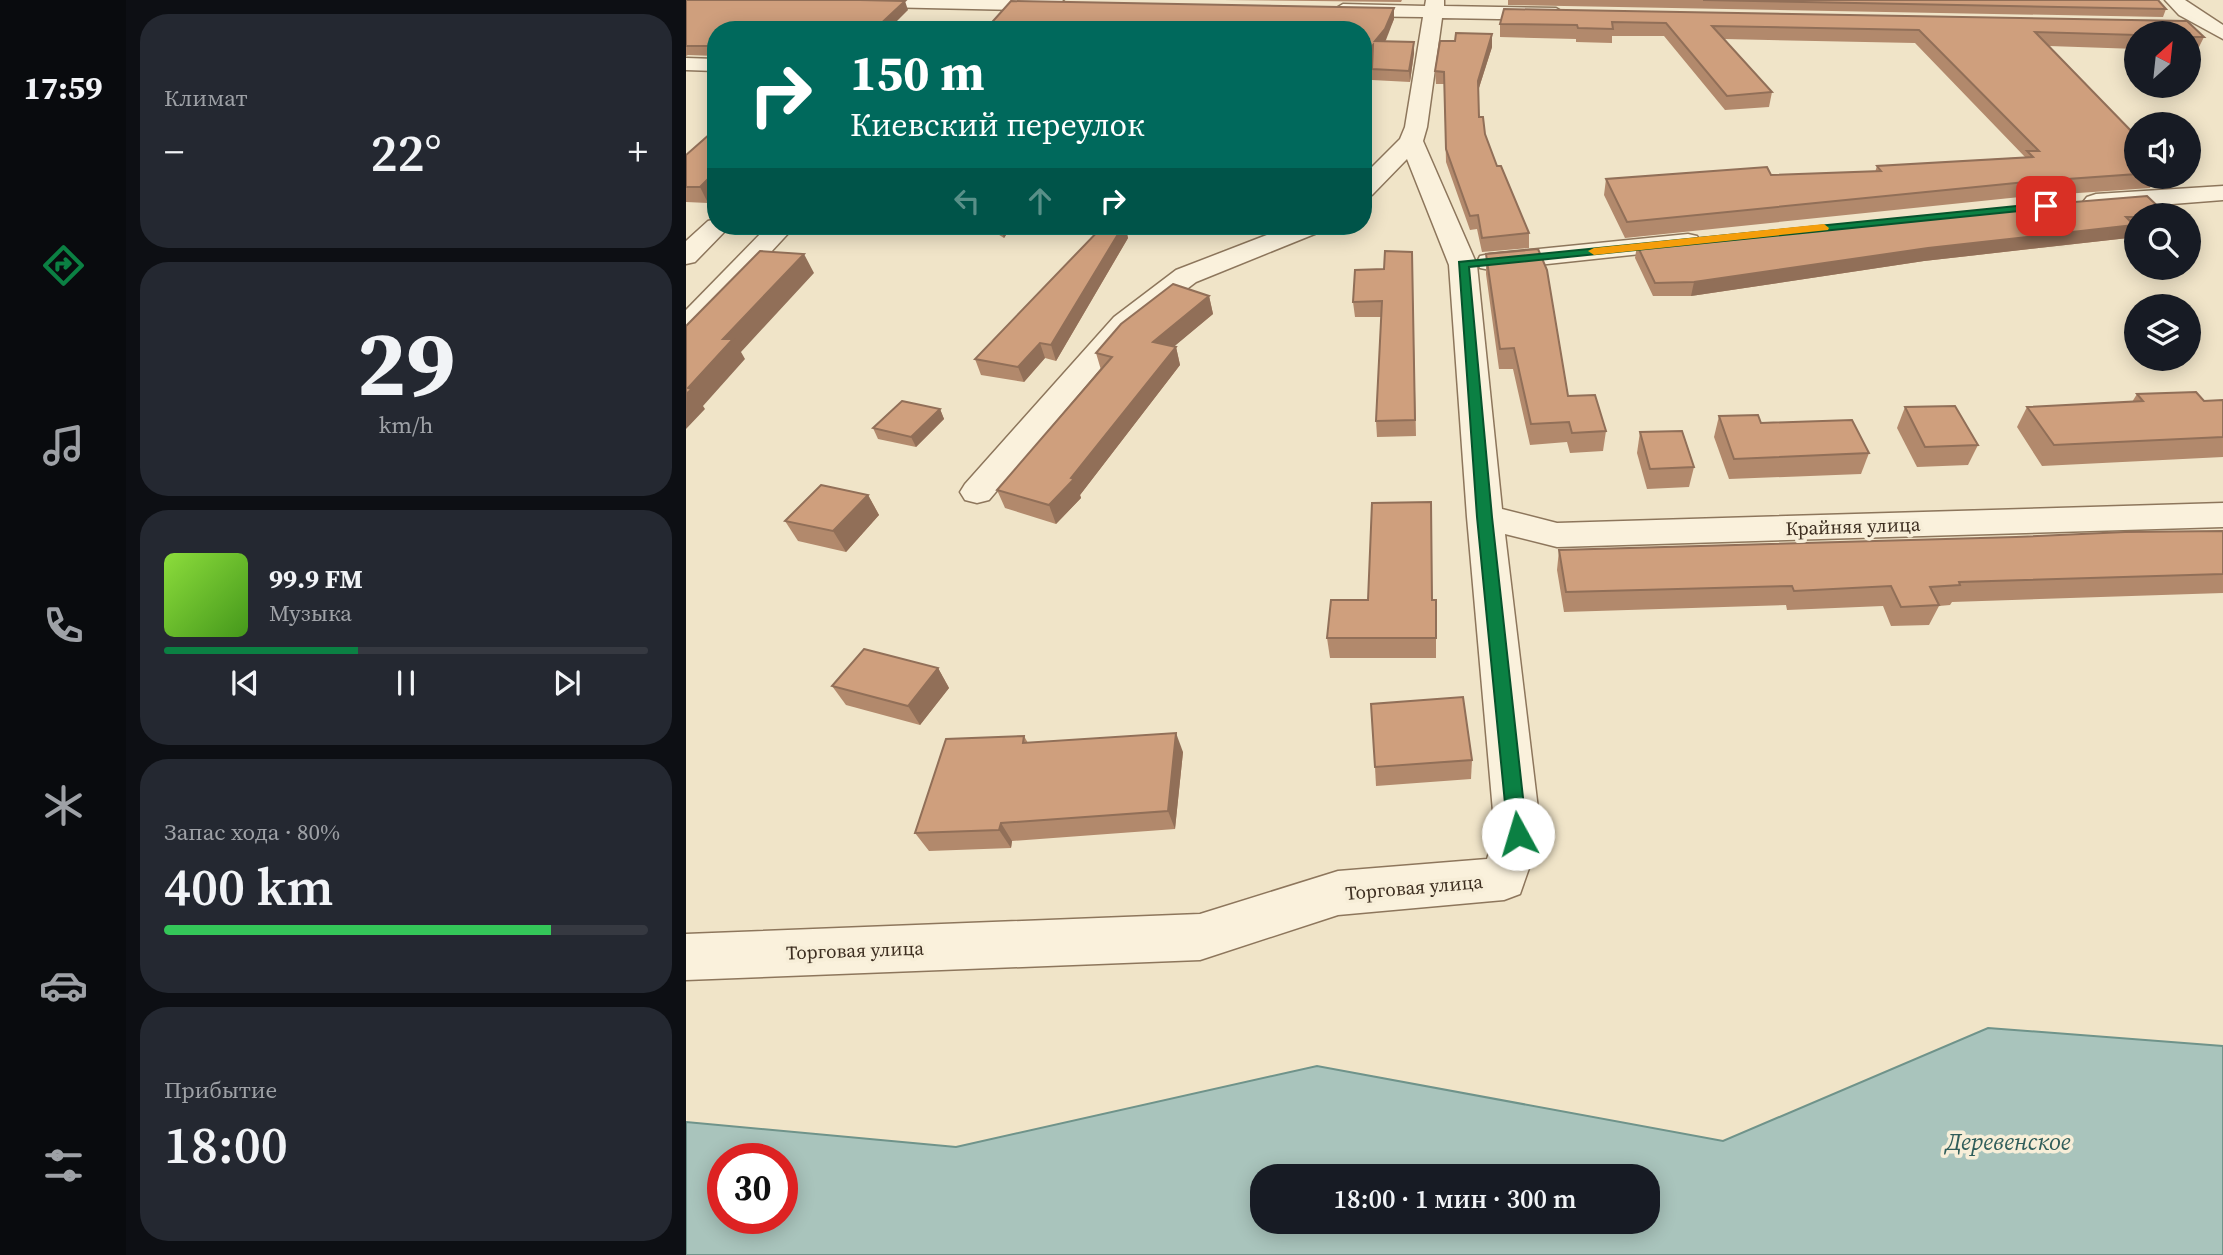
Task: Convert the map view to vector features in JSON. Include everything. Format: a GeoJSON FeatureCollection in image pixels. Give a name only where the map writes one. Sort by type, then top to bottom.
{"type":"FeatureCollection","features":[{"type":"Feature","properties":{"kind":"street"},"geometry":{"type":"LineString","coordinates":[[835,0],[1076,5]]}},
{"type":"Feature","properties":{"kind":"street"},"geometry":{"type":"LineString","coordinates":[[2174,0],[2219,29]]}},
{"type":"Feature","properties":{"kind":"street"},"geometry":{"type":"LineString","coordinates":[[930,20],[951,1]]}},
{"type":"Feature","properties":{"kind":"street"},"geometry":{"type":"LineString","coordinates":[[978,21],[996,2]]}},
{"type":"Feature","properties":{"kind":"street"},"geometry":{"type":"LineString","coordinates":[[1372,181],[1411,141],[1416,127],[1433,29],[1434,5]]}},
{"type":"Feature","properties":{"kind":"street"},"geometry":{"type":"LineString","coordinates":[[1323,9],[1487,6],[1570,14]]}},
{"type":"Feature","properties":{"kind":"street"},"geometry":{"type":"LineString","coordinates":[[686,64],[707,65]]}},
{"type":"Feature","properties":{"kind":"street","name":"Торговая улица"},"geometry":{"type":"LineString","coordinates":[[686,957],[1200,937],[1338,893],[1504,879],[1518,834],[1485,517],[1463,265],[1411,141]]}},
{"type":"Feature","properties":{"kind":"street"},"geometry":{"type":"LineString","coordinates":[[2074,204],[2223,193]]}},
{"type":"Feature","properties":{"kind":"street"},"geometry":{"type":"LineString","coordinates":[[686,256],[708,235]]}},
{"type":"Feature","properties":{"kind":"street"},"geometry":{"type":"LineString","coordinates":[[686,327],[773,235]]}},
{"type":"Feature","properties":{"kind":"street"},"geometry":{"type":"LineString","coordinates":[[976,492],[1124,323],[1186,276],[1290,235]]}},
{"type":"Feature","properties":{"kind":"street"},"geometry":{"type":"LineString","coordinates":[[1463,265],[1714,239]]}},
{"type":"Feature","properties":{"kind":"street","name":"Крайняя улица"},"geometry":{"type":"LineString","coordinates":[[1485,517],[1557,536],[2223,515]]}},
{"type":"Feature","properties":{"kind":"water","name":"Деревенское"},"geometry":{"type":"Polygon","coordinates":[[[1988,1028],[2223,1046],[2223,1255],[686,1255],[686,1122],[956,1147],[1317,1066],[1723,1141],[1988,1028]]]}},
{"type":"Feature","properties":{"kind":"building"},"geometry":{"type":"Polygon","coordinates":[[[686,0],[905,1],[884,21],[707,21],[707,46],[686,46],[686,0]]]}},
{"type":"Feature","properties":{"kind":"building"},"geometry":{"type":"Polygon","coordinates":[[[1703,0],[2158,0],[2166,9],[1703,0]]]}},
{"type":"Feature","properties":{"kind":"building"},"geometry":{"type":"Polygon","coordinates":[[[1011,1],[1394,8],[1385,29],[1375,41],[1414,42],[1409,71],[1372,69],[1372,21],[993,21],[1011,1]]]}},
{"type":"Feature","properties":{"kind":"building"},"geometry":{"type":"Polygon","coordinates":[[[1504,9],[2187,21],[2124,21],[2124,35],[2035,32],[2124,124],[2124,175],[2026,182],[1627,222],[1606,179],[1767,167],[1771,175],[1881,171],[1877,166],[2033,157],[2027,151],[2039,151],[1919,30],[1712,26],[1772,92],[1727,96],[1666,23],[1612,22],[1613,29],[1578,28],[1577,25],[1500,24],[1504,9]]]}},
{"type":"Feature","properties":{"kind":"building"},"geometry":{"type":"Polygon","coordinates":[[[1456,33],[1492,34],[1478,81],[1479,117],[1483,117],[1485,134],[1497,166],[1501,166],[1529,233],[1482,238],[1478,215],[1470,216],[1446,149],[1444,72],[1435,71],[1440,41],[1455,41],[1456,33]]]}},
{"type":"Feature","properties":{"kind":"building"},"geometry":{"type":"Polygon","coordinates":[[[707,137],[707,180],[700,187],[686,187],[686,155],[707,137]]]}},
{"type":"Feature","properties":{"kind":"building"},"geometry":{"type":"Polygon","coordinates":[[[2147,196],[2154,203],[2124,203],[2124,226],[1928,248],[1694,282],[1655,283],[1637,245],[2147,196]]]}},
{"type":"Feature","properties":{"kind":"building"},"geometry":{"type":"Polygon","coordinates":[[[1094,235],[1118,235],[1051,345],[1040,343],[1018,367],[975,359],[1094,235]]]}},
{"type":"Feature","properties":{"kind":"building"},"geometry":{"type":"Polygon","coordinates":[[[1538,249],[1547,270],[1568,396],[1595,395],[1606,431],[1572,433],[1569,422],[1531,424],[1514,348],[1500,349],[1486,254],[1538,249]]]}},
{"type":"Feature","properties":{"kind":"building"},"geometry":{"type":"Polygon","coordinates":[[[760,251],[804,254],[723,339],[733,339],[688,388],[692,389],[686,394],[686,326],[760,251]]]}},
{"type":"Feature","properties":{"kind":"building"},"geometry":{"type":"Polygon","coordinates":[[[1385,251],[1412,252],[1415,420],[1376,421],[1382,301],[1353,302],[1355,270],[1384,269],[1385,251]]]}},
{"type":"Feature","properties":{"kind":"building"},"geometry":{"type":"Polygon","coordinates":[[[1173,284],[1209,296],[1153,342],[1176,347],[1071,478],[1074,479],[1049,505],[997,490],[1112,357],[1096,353],[1121,324],[1173,284]]]}},
{"type":"Feature","properties":{"kind":"building"},"geometry":{"type":"Polygon","coordinates":[[[2196,392],[2204,401],[2223,400],[2223,437],[2054,445],[2027,407],[2143,401],[2137,394],[2196,392]]]}},
{"type":"Feature","properties":{"kind":"building"},"geometry":{"type":"Polygon","coordinates":[[[902,401],[940,409],[911,437],[873,428],[902,401]]]}},
{"type":"Feature","properties":{"kind":"building"},"geometry":{"type":"Polygon","coordinates":[[[1955,406],[1978,445],[1925,447],[1905,407],[1955,406]]]}},
{"type":"Feature","properties":{"kind":"building"},"geometry":{"type":"Polygon","coordinates":[[[1758,415],[1761,423],[1852,420],[1869,453],[1734,459],[1719,416],[1758,415]]]}},
{"type":"Feature","properties":{"kind":"building"},"geometry":{"type":"Polygon","coordinates":[[[1682,431],[1694,467],[1650,469],[1640,432],[1682,431]]]}},
{"type":"Feature","properties":{"kind":"building"},"geometry":{"type":"Polygon","coordinates":[[[821,485],[868,495],[833,531],[785,521],[821,485]]]}},
{"type":"Feature","properties":{"kind":"building"},"geometry":{"type":"Polygon","coordinates":[[[1431,502],[1432,600],[1436,600],[1436,638],[1327,638],[1331,600],[1368,600],[1372,503],[1431,502]]]}},
{"type":"Feature","properties":{"kind":"building"},"geometry":{"type":"Polygon","coordinates":[[[2223,531],[2223,574],[1959,582],[1960,585],[1930,587],[1939,605],[1901,607],[1891,586],[1794,591],[1792,586],[1566,592],[1559,550],[2125,532],[2223,531]]]}},
{"type":"Feature","properties":{"kind":"building"},"geometry":{"type":"Polygon","coordinates":[[[864,649],[938,668],[908,706],[832,686],[864,649]]]}},
{"type":"Feature","properties":{"kind":"building"},"geometry":{"type":"Polygon","coordinates":[[[1463,697],[1472,760],[1375,767],[1371,704],[1463,697]]]}},
{"type":"Feature","properties":{"kind":"building"},"geometry":{"type":"Polygon","coordinates":[[[1176,733],[1168,811],[1001,823],[999,830],[915,833],[946,739],[1024,736],[1023,743],[1176,733]]]}},
{"type":"Feature","properties":{"kind":"slow traffic"},"geometry":{"type":"LineString","coordinates":[[1594,251],[1824,228]]}},
{"type":"Feature","properties":{"kind":"route"},"geometry":{"type":"LineString","coordinates":[[1518,834],[1485,517],[1463,265],[2046,206]]}}]}
